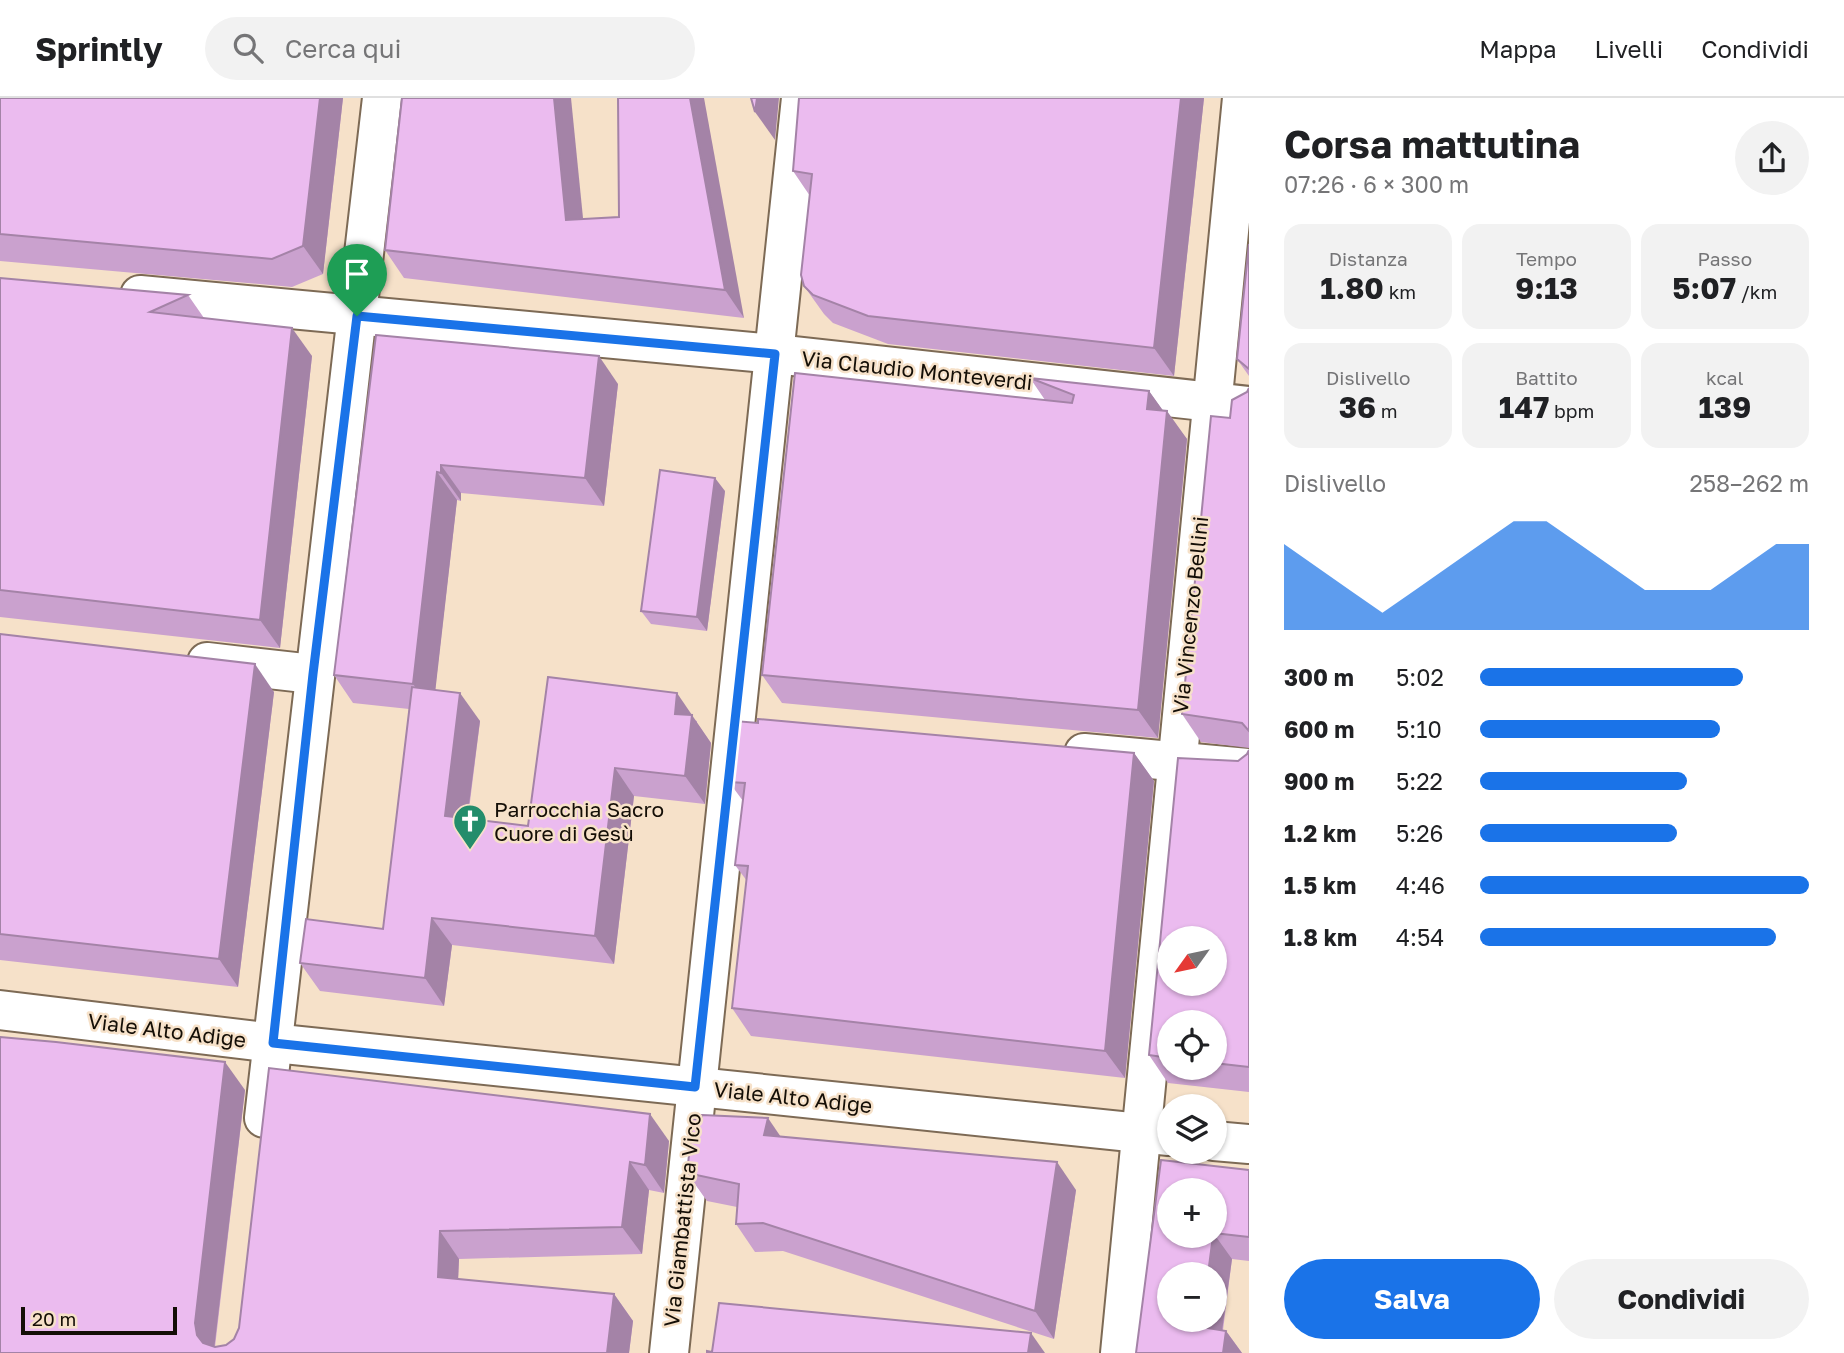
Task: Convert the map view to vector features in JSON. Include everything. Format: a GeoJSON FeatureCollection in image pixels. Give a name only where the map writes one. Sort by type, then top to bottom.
{"type":"FeatureCollection","features":[{"type":"Feature","properties":{"kind":"street"},"geometry":{"type":"LineString","coordinates":[[260,1151],[313,674],[382,98]]}},
{"type":"Feature","properties":{"kind":"street","name":"Via Giambattista Vico"},"geometry":{"type":"LineString","coordinates":[[669,1353],[695,1087],[750,723],[775,354],[801,98]]}},
{"type":"Feature","properties":{"kind":"street","name":"Via Vincenzo Bellini"},"geometry":{"type":"LineString","coordinates":[[1120,1353],[1155,1135],[1176,761],[1242,98]]}},
{"type":"Feature","properties":{"kind":"street","name":"Via Claudio Monteverdi"},"geometry":{"type":"LineString","coordinates":[[110,292],[775,354],[1249,405]]}},
{"type":"Feature","properties":{"kind":"street"},"geometry":{"type":"LineString","coordinates":[[177,658],[313,674]]}},
{"type":"Feature","properties":{"kind":"street"},"geometry":{"type":"LineString","coordinates":[[1052,750],[1249,768]]}},
{"type":"Feature","properties":{"kind":"street","name":"Viale Alto Adige"},"geometry":{"type":"LineString","coordinates":[[0,1010],[273,1043],[1155,1135]]}},
{"type":"Feature","properties":{"kind":"street"},"geometry":{"type":"LineString","coordinates":[[1227,1142],[1249,1144]]}},
{"type":"Feature","properties":{"kind":"building"},"geometry":{"type":"Polygon","coordinates":[[[0,98],[320,98],[303,246],[272,259],[0,234],[0,98]]]}},
{"type":"Feature","properties":{"kind":"building"},"geometry":{"type":"Polygon","coordinates":[[[402,98],[554,98],[566,220],[619,217],[618,98],[690,98],[725,290],[385,250],[402,98]]]}},
{"type":"Feature","properties":{"kind":"building"},"geometry":{"type":"Polygon","coordinates":[[[751,98],[757,98],[755,112],[751,98]]]}},
{"type":"Feature","properties":{"kind":"building"},"geometry":{"type":"Polygon","coordinates":[[[799,98],[1181,98],[1154,348],[868,316],[813,295],[804,286],[801,275],[812,174],[793,171],[799,98]]]}},
{"type":"Feature","properties":{"kind":"building"},"geometry":{"type":"Polygon","coordinates":[[[1249,244],[1249,369],[1237,359],[1249,244]]]}},
{"type":"Feature","properties":{"kind":"building"},"geometry":{"type":"Polygon","coordinates":[[[0,278],[188,295],[150,312],[292,328],[260,620],[0,590],[0,278]]]}},
{"type":"Feature","properties":{"kind":"building"},"geometry":{"type":"Polygon","coordinates":[[[376,335],[599,356],[585,478],[441,465],[441,473],[437,472],[413,684],[334,675],[376,335]]]}},
{"type":"Feature","properties":{"kind":"building"},"geometry":{"type":"Polygon","coordinates":[[[795,373],[1072,403],[1074,395],[1030,378],[1149,391],[1147,409],[1167,411],[1138,710],[762,675],[795,373]]]}},
{"type":"Feature","properties":{"kind":"building"},"geometry":{"type":"Polygon","coordinates":[[[1249,388],[1249,731],[1242,723],[1182,714],[1211,416],[1230,418],[1232,400],[1247,392],[1249,388]]]}},
{"type":"Feature","properties":{"kind":"building"},"geometry":{"type":"Polygon","coordinates":[[[660,470],[715,478],[697,617],[641,611],[660,470]]]}},
{"type":"Feature","properties":{"kind":"building"},"geometry":{"type":"Polygon","coordinates":[[[0,634],[255,664],[219,959],[0,934],[0,634]]]}},
{"type":"Feature","properties":{"kind":"building","name":"Parrocchia Sacro Cuore di Gesù"},"geometry":{"type":"Polygon","coordinates":[[[548,677],[677,693],[675,714],[692,715],[685,776],[615,768],[595,936],[432,918],[425,978],[300,963],[306,919],[383,929],[412,687],[460,693],[445,816],[528,826],[548,677]]]}},
{"type":"Feature","properties":{"kind":"building"},"geometry":{"type":"Polygon","coordinates":[[[758,719],[1134,753],[1105,1051],[732,1008],[748,866],[735,865],[745,783],[729,782],[735,721],[758,723],[758,719]]]}},
{"type":"Feature","properties":{"kind":"building"},"geometry":{"type":"Polygon","coordinates":[[[1249,750],[1249,1067],[1227,1064],[1227,1010],[1157,1010],[1157,1056],[1149,1055],[1157,973],[1157,996],[1227,996],[1227,926],[1162,926],[1178,758],[1238,761],[1249,750]]]}},
{"type":"Feature","properties":{"kind":"building"},"geometry":{"type":"Polygon","coordinates":[[[0,1037],[225,1062],[195,1323],[197,1335],[203,1343],[215,1347],[226,1345],[234,1339],[239,1328],[269,1068],[650,1114],[645,1165],[630,1162],[622,1227],[440,1231],[438,1277],[614,1294],[607,1353],[0,1353],[0,1037]]]}},
{"type":"Feature","properties":{"kind":"building"},"geometry":{"type":"Polygon","coordinates":[[[702,1115],[768,1118],[764,1135],[1057,1162],[1035,1311],[763,1223],[736,1224],[739,1184],[687,1173],[693,1119],[702,1120],[702,1115]]]}},
{"type":"Feature","properties":{"kind":"building"},"geometry":{"type":"Polygon","coordinates":[[[1160,1164],[1196,1164],[1249,1170],[1249,1237],[1227,1234],[1227,1178],[1159,1178],[1160,1164]]]}},
{"type":"Feature","properties":{"kind":"building"},"geometry":{"type":"Polygon","coordinates":[[[1157,1191],[1157,1248],[1211,1248],[1210,1262],[1157,1262],[1157,1332],[1226,1332],[1223,1353],[1136,1353],[1157,1191]]]}},
{"type":"Feature","properties":{"kind":"building"},"geometry":{"type":"Polygon","coordinates":[[[719,1303],[1031,1333],[1028,1353],[707,1353],[712,1352],[719,1303]]]}},
{"type":"Feature","properties":{"kind":"place","name":"Parrocchia Sacro Cuore di Gesù"},"geometry":{"type":"Point","coordinates":[470,851]}},
{"type":"Feature","properties":{"kind":"route"},"geometry":{"type":"LineString","coordinates":[[357,316],[775,354],[737,722],[695,1087],[273,1043],[313,674],[357,316]]}}]}
